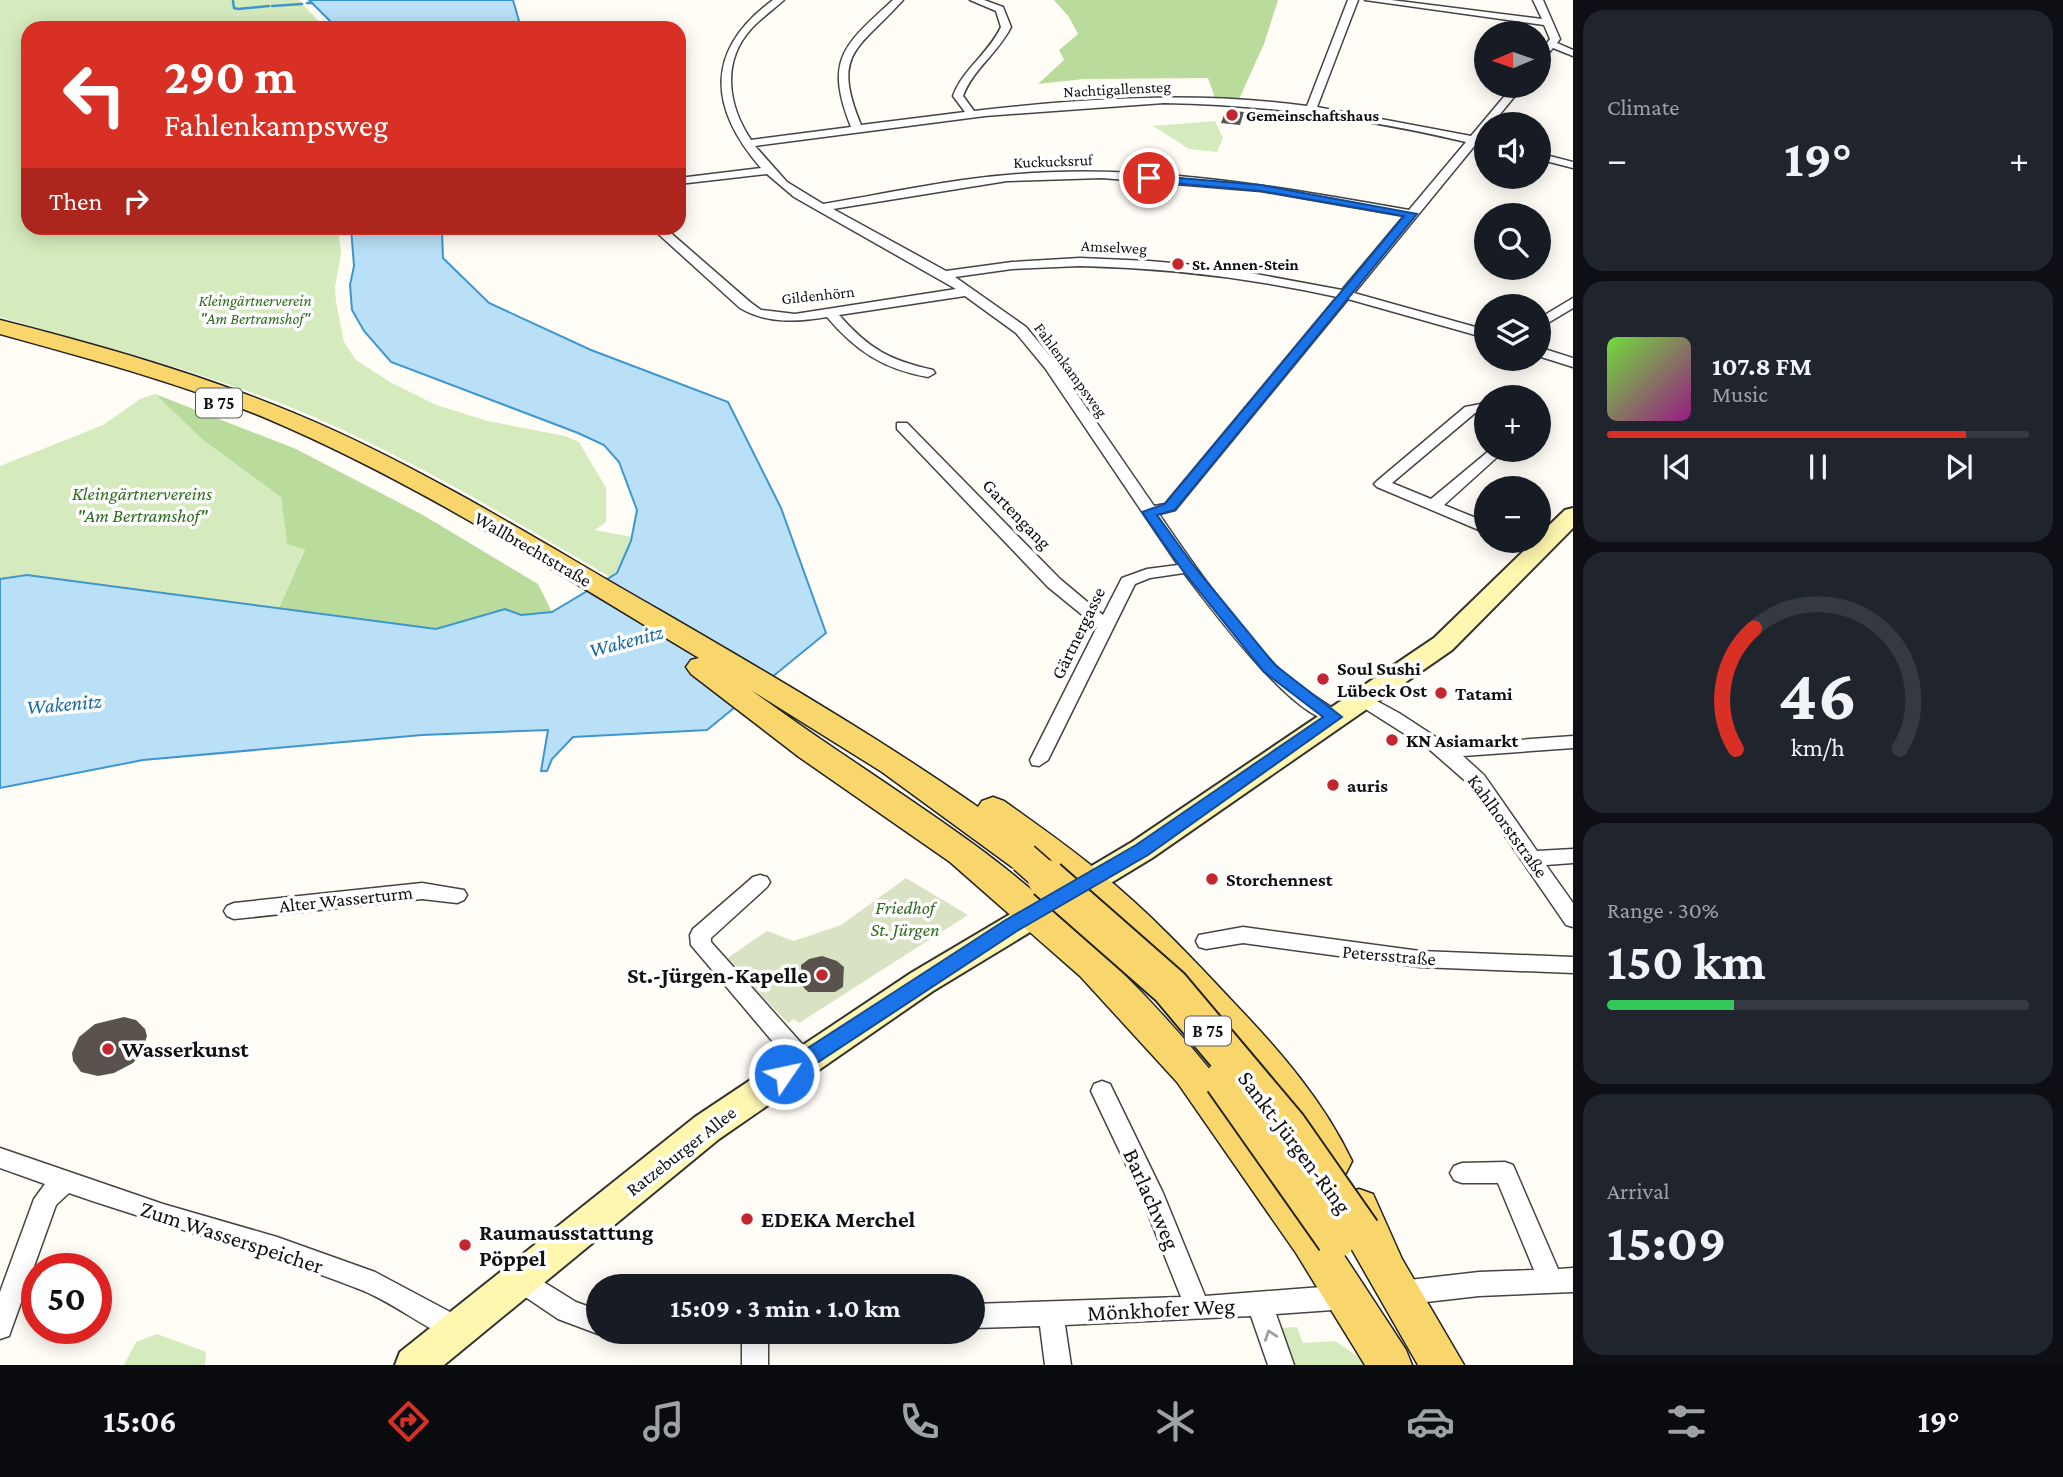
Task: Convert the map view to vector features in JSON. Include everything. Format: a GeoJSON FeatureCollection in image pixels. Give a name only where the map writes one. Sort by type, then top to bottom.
{"type":"FeatureCollection","features":[{"type":"Feature","properties":{"kind":"main road","name":"Wallbrechtstraße"},"geometry":{"type":"LineString","coordinates":[[0,327],[190,382],[275,414],[388,467],[506,541],[705,659],[1022,865]]}},
{"type":"Feature","properties":{"kind":"main road","name":"Wallbrechtstraße"},"geometry":{"type":"LineString","coordinates":[[0,337],[180,388],[264,421],[377,474],[506,541]]}},
{"type":"Feature","properties":{"kind":"main road","name":"Ratzeburger Allee"},"geometry":{"type":"LineString","coordinates":[[1551,529],[1573,515]]}},
{"type":"Feature","properties":{"kind":"main road","name":"Ratzeburger Allee"},"geometry":{"type":"LineString","coordinates":[[414,1365],[707,1128],[803,1060],[1034,912],[1142,850],[1443,644],[1520,553]]}},
{"type":"Feature","properties":{"kind":"main road"},"geometry":{"type":"LineString","coordinates":[[1022,865],[1088,881],[1188,977],[1250,1044],[1296,1101],[1366,1219],[1370,1257],[1399,1358],[1348,1297],[1243,1142],[1190,1071],[1093,966],[1034,912],[1022,865]]}},
{"type":"Feature","properties":{"kind":"main road","name":"Sankt-Jürgen-Ring"},"geometry":{"type":"LineString","coordinates":[[1022,865],[1210,1062],[1265,1134],[1370,1257],[1442,1365]]}},
{"type":"Feature","properties":{"kind":"main road","name":"Sankt-Jürgen-Ring"},"geometry":{"type":"LineString","coordinates":[[1370,1257],[1399,1358]]}},
{"type":"Feature","properties":{"kind":"street","name":"Fahlenkampsweg"},"geometry":{"type":"LineString","coordinates":[[779,0],[742,32],[728,59],[728,95],[733,114],[748,144],[767,171],[780,183],[820,208],[970,291],[1021,330],[1050,365],[1188,568],[1269,669],[1289,687],[1334,717]]}},
{"type":"Feature","properties":{"kind":"street"},"geometry":{"type":"LineString","coordinates":[[858,130],[843,99],[840,78],[845,57],[860,36],[898,0]]}},
{"type":"Feature","properties":{"kind":"street"},"geometry":{"type":"LineString","coordinates":[[972,115],[958,96],[961,84],[990,55],[1006,27],[1000,9],[975,0]]}},
{"type":"Feature","properties":{"kind":"street"},"geometry":{"type":"LineString","coordinates":[[1310,111],[1353,0]]}},
{"type":"Feature","properties":{"kind":"street"},"geometry":{"type":"LineString","coordinates":[[1370,0],[1533,21]]}},
{"type":"Feature","properties":{"kind":"street"},"geometry":{"type":"LineString","coordinates":[[1538,0],[1547,21]]}},
{"type":"Feature","properties":{"kind":"street"},"geometry":{"type":"LineString","coordinates":[[1551,30],[1555,39],[1551,47]]}},
{"type":"Feature","properties":{"kind":"street"},"geometry":{"type":"LineString","coordinates":[[1553,45],[1573,53]]}},
{"type":"Feature","properties":{"kind":"street","name":"Nachtigallensteg"},"geometry":{"type":"LineString","coordinates":[[748,144],[972,115],[1080,105],[1209,101],[1310,111],[1474,141]]}},
{"type":"Feature","properties":{"kind":"street"},"geometry":{"type":"LineString","coordinates":[[1149,512],[1170,507],[1411,214],[1474,147]]}},
{"type":"Feature","properties":{"kind":"street"},"geometry":{"type":"LineString","coordinates":[[1551,159],[1573,165]]}},
{"type":"Feature","properties":{"kind":"street"},"geometry":{"type":"LineString","coordinates":[[686,180],[767,171]]}},
{"type":"Feature","properties":{"kind":"street","name":"Kuckucksruf"},"geometry":{"type":"LineString","coordinates":[[820,208],[1007,178],[1102,175],[1261,188],[1411,214]]}},
{"type":"Feature","properties":{"kind":"street","name":"Gildenhörn"},"geometry":{"type":"LineString","coordinates":[[667,235],[758,313],[796,318],[970,291]]}},
{"type":"Feature","properties":{"kind":"street","name":"Amselweg"},"geometry":{"type":"LineString","coordinates":[[944,275],[1021,264],[1108,263],[1239,275],[1346,296],[1474,331]]}},
{"type":"Feature","properties":{"kind":"street"},"geometry":{"type":"LineString","coordinates":[[1551,316],[1573,302]]}},
{"type":"Feature","properties":{"kind":"street"},"geometry":{"type":"LineString","coordinates":[[831,314],[855,343],[871,355],[908,370],[928,373]]}},
{"type":"Feature","properties":{"kind":"street"},"geometry":{"type":"LineString","coordinates":[[1551,355],[1573,363]]}},
{"type":"Feature","properties":{"kind":"street"},"geometry":{"type":"LineString","coordinates":[[1474,409],[1382,484],[1474,523]]}},
{"type":"Feature","properties":{"kind":"street","name":"Gartengang"},"geometry":{"type":"LineString","coordinates":[[902,426],[1054,583],[1106,626]]}},
{"type":"Feature","properties":{"kind":"street"},"geometry":{"type":"LineString","coordinates":[[1433,506],[1484,462]]}},
{"type":"Feature","properties":{"kind":"street","name":"Gärtnergasse"},"geometry":{"type":"LineString","coordinates":[[1039,760],[1128,581],[1147,574],[1188,568]]}},
{"type":"Feature","properties":{"kind":"street","name":"Kahlhorststraße"},"geometry":{"type":"LineString","coordinates":[[1362,699],[1447,751],[1477,780],[1573,919]]}},
{"type":"Feature","properties":{"kind":"street"},"geometry":{"type":"LineString","coordinates":[[1447,751],[1573,742]]}},
{"type":"Feature","properties":{"kind":"street"},"geometry":{"type":"LineString","coordinates":[[1532,859],[1573,856]]}},
{"type":"Feature","properties":{"kind":"street"},"geometry":{"type":"LineString","coordinates":[[760,882],[700,935],[701,945],[803,1060]]}},
{"type":"Feature","properties":{"kind":"street","name":"Alter Wasserturm"},"geometry":{"type":"LineString","coordinates":[[233,912],[422,891],[457,895]]}},
{"type":"Feature","properties":{"kind":"street","name":"Petersstraße"},"geometry":{"type":"LineString","coordinates":[[1206,941],[1242,935],[1356,953],[1420,959],[1573,965]]}},
{"type":"Feature","properties":{"kind":"street","name":"Barlachweg"},"geometry":{"type":"LineString","coordinates":[[1102,1091],[1151,1193],[1198,1308]]}},
{"type":"Feature","properties":{"kind":"street","name":"Zum Wasserspeicher"},"geometry":{"type":"LineString","coordinates":[[0,1158],[163,1215],[277,1248],[375,1284],[458,1330]]}},
{"type":"Feature","properties":{"kind":"street"},"geometry":{"type":"LineString","coordinates":[[1370,1257],[1479,1284],[1562,1281],[1505,1172],[1462,1173]]}},
{"type":"Feature","properties":{"kind":"street"},"geometry":{"type":"LineString","coordinates":[[0,1327],[46,1199],[65,1181]]}},
{"type":"Feature","properties":{"kind":"street"},"geometry":{"type":"LineString","coordinates":[[521,1280],[570,1313],[586,1318]]}},
{"type":"Feature","properties":{"kind":"street","name":"Mönkhofer Weg"},"geometry":{"type":"LineString","coordinates":[[985,1316],[1198,1308],[1348,1297]]}},
{"type":"Feature","properties":{"kind":"street"},"geometry":{"type":"LineString","coordinates":[[1260,1304],[1281,1365]]}},
{"type":"Feature","properties":{"kind":"street"},"geometry":{"type":"LineString","coordinates":[[1051,1314],[1058,1365]]}},
{"type":"Feature","properties":{"kind":"street"},"geometry":{"type":"LineString","coordinates":[[755,1344],[755,1365]]}},
{"type":"Feature","properties":{"kind":"green space","name":"Kleingärtnerverein \"Am Bertramshof\""},"geometry":{"type":"Polygon","coordinates":[[[0,0],[299,0],[318,21],[21,21],[21,235],[339,235],[341,254],[335,287],[336,302],[344,342],[356,360],[390,382],[436,405],[488,421],[565,436],[579,442],[606,488],[606,522],[595,530],[632,537],[617,573],[610,577],[491,507],[328,423],[250,392],[180,369],[0,317],[0,0]]]}},
{"type":"Feature","properties":{"kind":"green space"},"geometry":{"type":"Polygon","coordinates":[[[1054,0],[1278,0],[1264,44],[1239,99],[1215,98],[1208,78],[1084,79],[1038,84],[1064,60],[1059,50],[1078,34],[1069,17],[1054,0]]]}},
{"type":"Feature","properties":{"kind":"green space"},"geometry":{"type":"Polygon","coordinates":[[[1215,121],[1223,138],[1217,152],[1189,149],[1153,126],[1215,121]]]}},
{"type":"Feature","properties":{"kind":"green space","name":"Kleingärtnervereins \"Am Bertramshof\""},"geometry":{"type":"Polygon","coordinates":[[[155,394],[204,441],[281,497],[287,544],[305,548],[279,608],[197,602],[27,575],[0,579],[0,466],[103,425],[140,399],[155,394]]]}},
{"type":"Feature","properties":{"kind":"green space"},"geometry":{"type":"Polygon","coordinates":[[[155,394],[296,449],[423,515],[538,584],[552,612],[521,615],[505,609],[436,629],[279,608],[305,549],[287,544],[281,497],[204,441],[155,394]]]}},
{"type":"Feature","properties":{"kind":"green space","name":"Friedhof St. Jürgen"},"geometry":{"type":"Polygon","coordinates":[[[906,878],[968,915],[799,1023],[794,1019],[788,1023],[726,959],[767,931],[794,941],[841,925],[906,878]],[[809,959],[801,965],[801,985],[808,992],[835,992],[843,987],[844,967],[837,961],[809,959]]]}},
{"type":"Feature","properties":{"kind":"green space"},"geometry":{"type":"Polygon","coordinates":[[[1297,1327],[1303,1343],[1335,1341],[1370,1365],[1287,1365],[1279,1341],[1281,1328],[1297,1327]]]}},
{"type":"Feature","properties":{"kind":"green space"},"geometry":{"type":"Polygon","coordinates":[[[157,1334],[206,1352],[205,1365],[124,1365],[136,1342],[157,1334]]]}},
{"type":"Feature","properties":{"kind":"water"},"geometry":{"type":"Polygon","coordinates":[[[309,0],[513,0],[519,21],[330,21],[309,0]]]}},
{"type":"Feature","properties":{"kind":"water","name":"Wakenitz"},"geometry":{"type":"Polygon","coordinates":[[[352,235],[442,235],[443,258],[489,303],[591,350],[728,402],[781,508],[826,633],[707,730],[573,737],[552,759],[547,771],[541,771],[548,730],[422,735],[143,760],[0,788],[0,579],[27,575],[436,629],[505,609],[521,615],[552,612],[617,573],[631,541],[637,510],[619,462],[604,445],[578,433],[391,362],[364,331],[352,310],[350,285],[354,266],[352,235]]]}},
{"type":"Feature","properties":{"kind":"building","name":"Gemeinschaftshaus"},"geometry":{"type":"Polygon","coordinates":[[[1226,110],[1244,112],[1240,125],[1221,123],[1226,110]]]}},
{"type":"Feature","properties":{"kind":"building","name":"St.-Jürgen-Kapelle"},"geometry":{"type":"Polygon","coordinates":[[[822,956],[837,961],[844,967],[843,987],[835,992],[808,992],[801,985],[801,965],[809,959],[822,956]]]}},
{"type":"Feature","properties":{"kind":"building","name":"Wasserkunst"},"geometry":{"type":"Polygon","coordinates":[[[124,1017],[136,1020],[145,1029],[147,1036],[141,1054],[133,1063],[114,1073],[98,1076],[81,1072],[73,1061],[72,1053],[79,1037],[95,1024],[124,1017]]]}},
{"type":"Feature","properties":{"kind":"waterway"},"geometry":{"type":"LineString","coordinates":[[233,1],[234,8],[238,9],[269,6]]}},
{"type":"Feature","properties":{"kind":"waterway"},"geometry":{"type":"LineString","coordinates":[[307,3],[312,3]]}},
{"type":"Feature","properties":{"kind":"waterway"},"geometry":{"type":"LineString","coordinates":[[272,6],[302,4]]}},
{"type":"Feature","properties":{"kind":"place","name":"Gemeinschaftshaus"},"geometry":{"type":"Point","coordinates":[1232,115]}},
{"type":"Feature","properties":{"kind":"place","name":"St. Annen-Stein"},"geometry":{"type":"Point","coordinates":[1178,264]}},
{"type":"Feature","properties":{"kind":"place","name":"Soul Sushi Lübeck Ost"},"geometry":{"type":"Point","coordinates":[1323,679]}},
{"type":"Feature","properties":{"kind":"place","name":"Tatami"},"geometry":{"type":"Point","coordinates":[1441,693]}},
{"type":"Feature","properties":{"kind":"place","name":"KN Asiamarkt"},"geometry":{"type":"Point","coordinates":[1392,740]}},
{"type":"Feature","properties":{"kind":"place","name":"auris"},"geometry":{"type":"Point","coordinates":[1333,785]}},
{"type":"Feature","properties":{"kind":"place","name":"Storchennest"},"geometry":{"type":"Point","coordinates":[1212,879]}},
{"type":"Feature","properties":{"kind":"place","name":"St.-Jürgen-Kapelle"},"geometry":{"type":"Point","coordinates":[822,975]}},
{"type":"Feature","properties":{"kind":"place","name":"Wasserkunst"},"geometry":{"type":"Point","coordinates":[108,1049]}},
{"type":"Feature","properties":{"kind":"place","name":"EDEKA Merchel"},"geometry":{"type":"Point","coordinates":[747,1219]}},
{"type":"Feature","properties":{"kind":"place","name":"Raumausstattung Pöppel"},"geometry":{"type":"Point","coordinates":[465,1245]}},
{"type":"Feature","properties":{"kind":"route"},"geometry":{"type":"LineString","coordinates":[[784,1074],[1011,926],[1142,850],[1334,717],[1296,692],[1269,669],[1188,568],[1149,512],[1170,507],[1411,214],[1261,188],[1149,178]]}}]}
